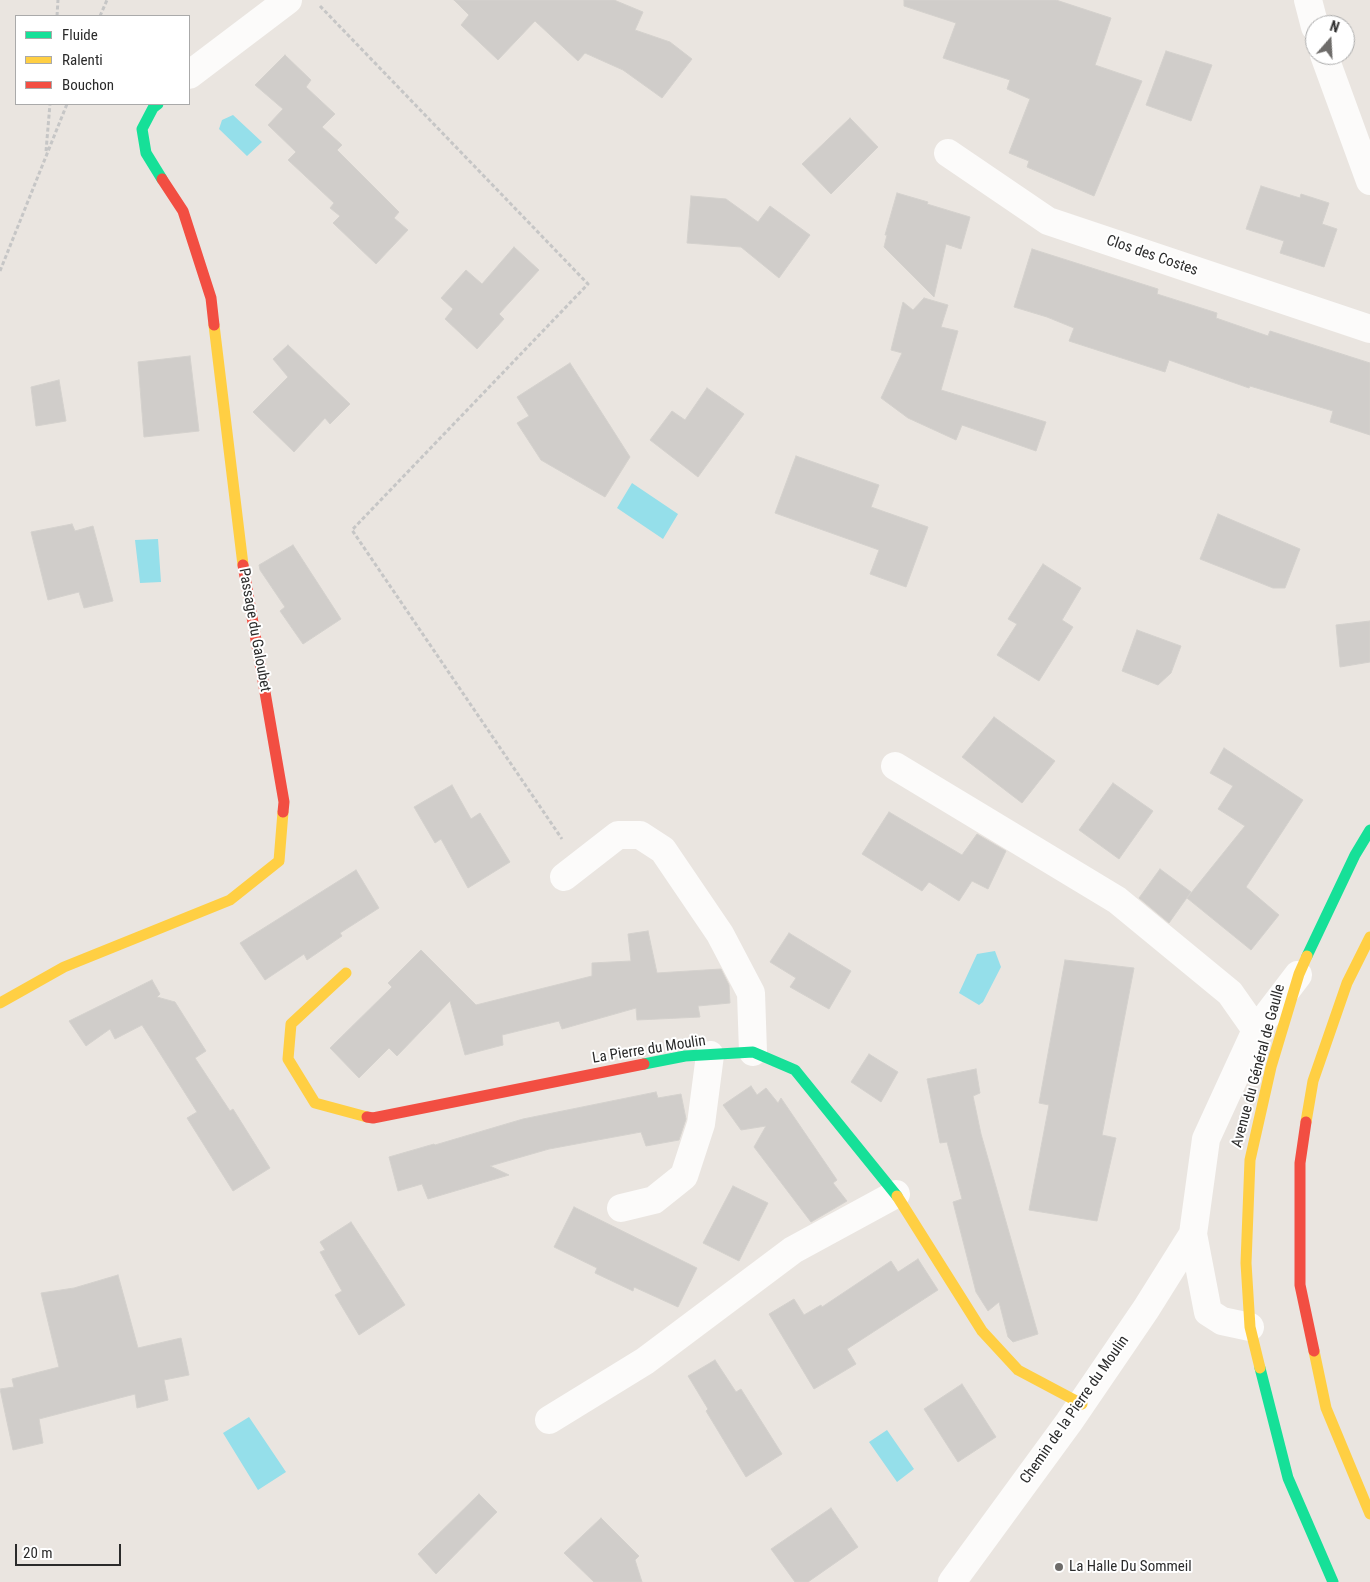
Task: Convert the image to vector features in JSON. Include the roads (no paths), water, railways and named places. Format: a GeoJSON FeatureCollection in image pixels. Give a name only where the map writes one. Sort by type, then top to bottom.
{"type":"FeatureCollection","features":[{"type":"Feature","properties":{"kind":"street"},"geometry":{"type":"LineString","coordinates":[[190,74],[288,0]]}},
{"type":"Feature","properties":{"kind":"street"},"geometry":{"type":"LineString","coordinates":[[1308,0],[1312,15]]}},
{"type":"Feature","properties":{"kind":"street"},"geometry":{"type":"LineString","coordinates":[[1328,65],[1370,181]]}},
{"type":"Feature","properties":{"kind":"street","name":"Passage du Galoubet"},"geometry":{"type":"LineString","coordinates":[[0,1003],[64,967],[230,900],[279,860],[284,802],[243,563],[211,298],[183,211],[146,153],[142,129],[153,108],[157,105]]}},
{"type":"Feature","properties":{"kind":"street","name":"Clos des Costes"},"geometry":{"type":"LineString","coordinates":[[948,153],[1048,221],[1370,329]]}},
{"type":"Feature","properties":{"kind":"street"},"geometry":{"type":"LineString","coordinates":[[895,766],[1117,900],[1230,993],[1256,1030]]}},
{"type":"Feature","properties":{"kind":"street","name":"Avenue du Général de Gaulle"},"geometry":{"type":"LineString","coordinates":[[1333,1582],[1288,1478],[1250,1327],[1246,1263],[1250,1160],[1271,1067],[1299,974],[1355,855],[1370,830]]}},
{"type":"Feature","properties":{"kind":"street"},"geometry":{"type":"LineString","coordinates":[[564,877],[618,835],[640,836],[663,850],[720,934],[751,993],[752,1052]]}},
{"type":"Feature","properties":{"kind":"street"},"geometry":{"type":"LineString","coordinates":[[1370,937],[1347,983],[1314,1081],[1300,1163],[1300,1285],[1326,1408],[1370,1514]]}},
{"type":"Feature","properties":{"kind":"street","name":"La Pierre du Moulin"},"geometry":{"type":"LineString","coordinates":[[346,973],[291,1024],[288,1059],[315,1103],[374,1118],[685,1056],[752,1052],[795,1070],[896,1194],[982,1331],[1018,1370],[1082,1404]]}},
{"type":"Feature","properties":{"kind":"street","name":"Chemin de la Pierre du Moulin"},"geometry":{"type":"LineString","coordinates":[[1250,1327],[1222,1321],[1208,1312],[1192,1234],[1206,1139],[1256,1030],[1299,974]]}},
{"type":"Feature","properties":{"kind":"street"},"geometry":{"type":"LineString","coordinates":[[621,1208],[654,1200],[684,1176],[701,1124],[710,1055]]}},
{"type":"Feature","properties":{"kind":"street"},"geometry":{"type":"LineString","coordinates":[[549,1420],[645,1361],[793,1250],[896,1194]]}},
{"type":"Feature","properties":{"kind":"street","name":"Chemin de la Pierre du Moulin"},"geometry":{"type":"LineString","coordinates":[[952,1582],[1082,1404],[1146,1309],[1192,1234]]}},
{"type":"Feature","properties":{"kind":"water"},"geometry":{"type":"Polygon","coordinates":[[[233,115],[262,142],[247,156],[219,129],[222,120],[233,115]]]}},
{"type":"Feature","properties":{"kind":"water"},"geometry":{"type":"Polygon","coordinates":[[[632,483],[678,514],[663,539],[617,508],[632,483]]]}},
{"type":"Feature","properties":{"kind":"water"},"geometry":{"type":"Polygon","coordinates":[[[158,539],[161,582],[140,583],[135,540],[158,539]]]}},
{"type":"Feature","properties":{"kind":"water"},"geometry":{"type":"Polygon","coordinates":[[[995,951],[1001,967],[983,1002],[979,1005],[959,993],[977,954],[995,951]]]}},
{"type":"Feature","properties":{"kind":"water"},"geometry":{"type":"Polygon","coordinates":[[[249,1417],[286,1472],[258,1490],[223,1433],[249,1417]]]}},
{"type":"Feature","properties":{"kind":"water"},"geometry":{"type":"Polygon","coordinates":[[[887,1430],[914,1469],[897,1482],[869,1442],[887,1430]]]}},
{"type":"Feature","properties":{"kind":"place","name":"La Halle Du Sommeil"},"geometry":{"type":"Point","coordinates":[1059,1567]}}]}
